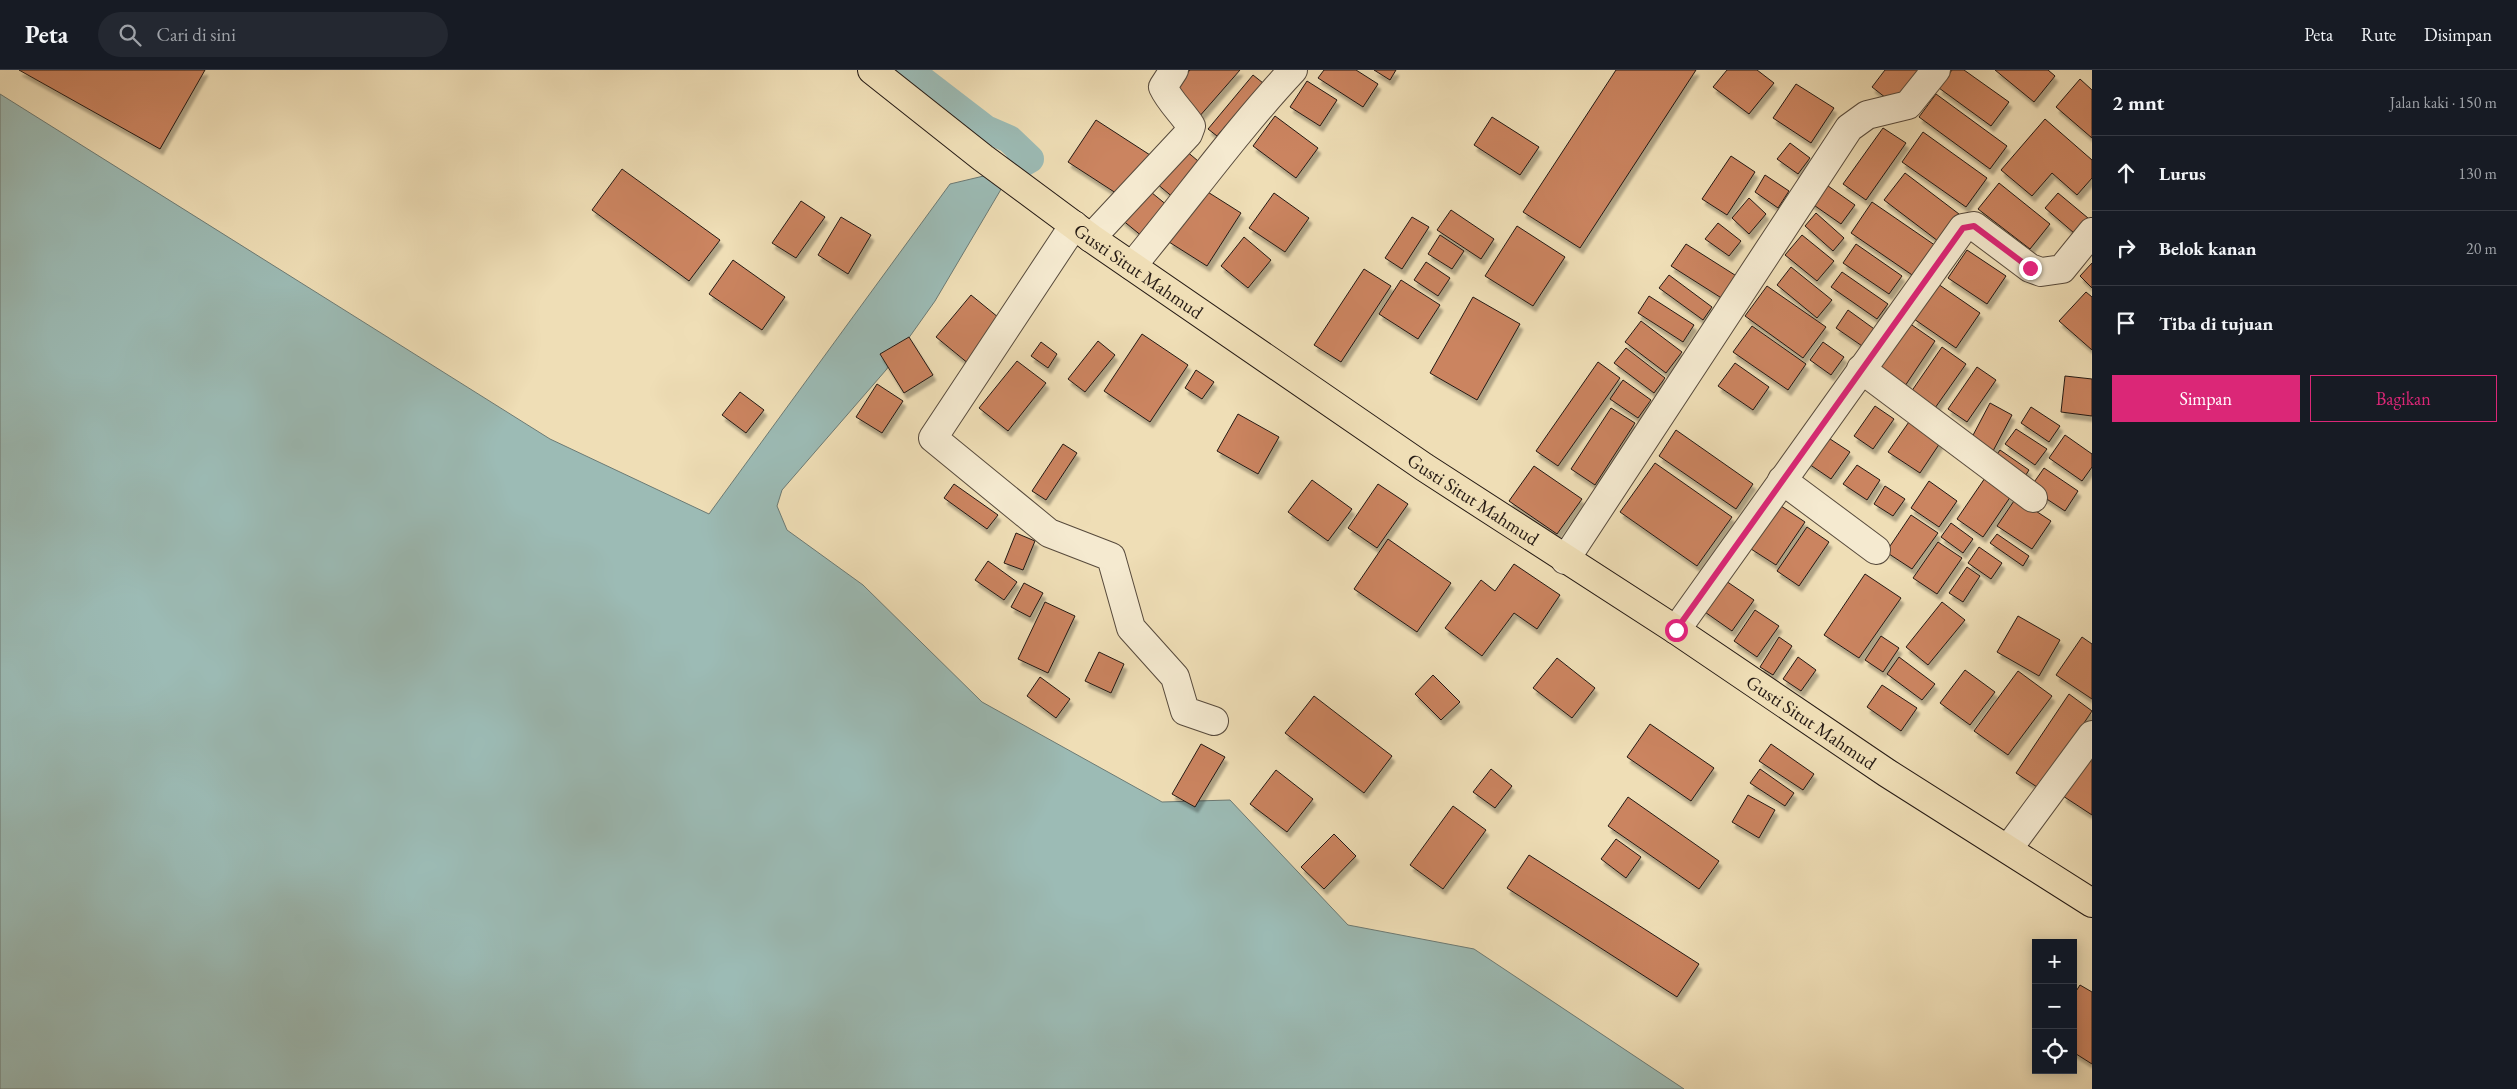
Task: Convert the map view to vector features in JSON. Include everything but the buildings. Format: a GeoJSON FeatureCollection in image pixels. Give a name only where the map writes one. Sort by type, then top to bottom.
{"type":"FeatureCollection","features":[{"type":"Feature","properties":{"kind":"highway","name":"Gusti Situt Mahmud"},"geometry":{"type":"LineString","coordinates":[[872,70],[983,158],[1082,231],[1424,468],[1676,630],[1887,773],[2092,903]]}},
{"type":"Feature","properties":{"kind":"street"},"geometry":{"type":"LineString","coordinates":[[1174,70],[1163,87],[1168,99],[1181,111],[1191,126],[1188,134],[1082,231],[933,438],[1049,533],[1111,556],[1131,628],[1175,677],[1185,711],[1214,721]]}},
{"type":"Feature","properties":{"kind":"street"},"geometry":{"type":"LineString","coordinates":[[1132,266],[1196,189],[1260,105],[1293,70]]}},
{"type":"Feature","properties":{"kind":"street"},"geometry":{"type":"LineString","coordinates":[[1565,560],[1849,128],[1867,115],[1908,105],[1936,70]]}},
{"type":"Feature","properties":{"kind":"street"},"geometry":{"type":"LineString","coordinates":[[1676,630],[1963,228],[1974,226],[2030,268],[2041,272],[2062,269],[2092,232]]}},
{"type":"Feature","properties":{"kind":"street"},"geometry":{"type":"LineString","coordinates":[[1861,369],[2033,498]]}},
{"type":"Feature","properties":{"kind":"street"},"geometry":{"type":"LineString","coordinates":[[1782,480],[1876,550]]}},
{"type":"Feature","properties":{"kind":"street"},"geometry":{"type":"LineString","coordinates":[[2008,849],[2092,735]]}},
{"type":"Feature","properties":{"kind":"water"},"geometry":{"type":"Polygon","coordinates":[[[0,94],[550,439],[709,514],[950,184],[1013,169],[935,301],[886,370],[782,490],[777,506],[787,530],[863,585],[982,702],[1162,802],[1230,800],[1348,925],[1474,949],[1684,1089],[0,1089],[0,94]]]}},
{"type":"Feature","properties":{"kind":"waterway"},"geometry":{"type":"LineString","coordinates":[[909,70],[986,129],[1009,139],[1030,159],[1013,169]]}},
{"type":"Feature","properties":{"kind":"route"},"geometry":{"type":"LineString","coordinates":[[1676,630],[1854,378],[1963,228],[1974,226],[2030,268]]}}]}
